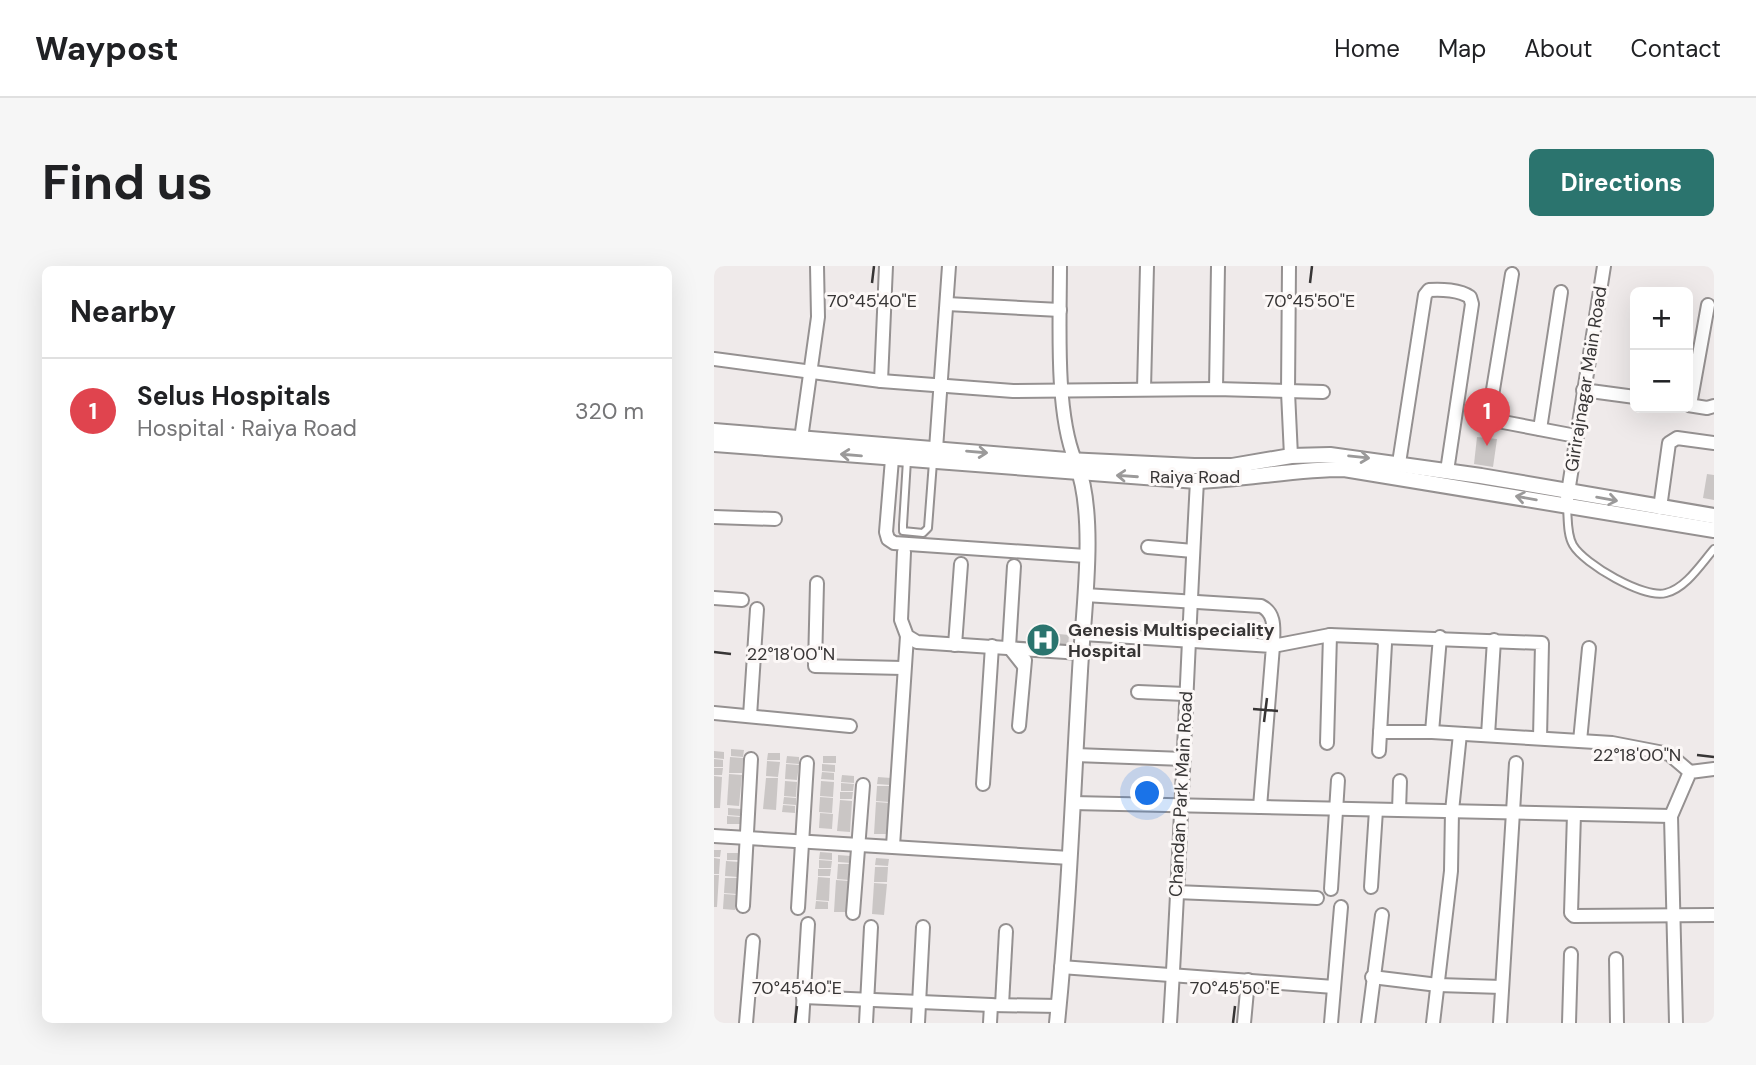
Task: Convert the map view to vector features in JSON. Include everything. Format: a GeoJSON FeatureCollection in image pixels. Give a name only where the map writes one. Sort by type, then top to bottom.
{"type":"FeatureCollection","features":[{"type":"Feature","properties":{"kind":"street"},"geometry":{"type":"LineString","coordinates":[[800,444],[818,317],[817,266]]}},
{"type":"Feature","properties":{"kind":"street"},"geometry":{"type":"LineString","coordinates":[[881,381],[886,266]]}},
{"type":"Feature","properties":{"kind":"street"},"geometry":{"type":"LineString","coordinates":[[934,455],[942,386],[949,266]]}},
{"type":"Feature","properties":{"kind":"street"},"geometry":{"type":"LineString","coordinates":[[1057,1023],[1070,858],[1086,556],[1085,498],[1067,438],[1062,391],[1060,266]]}},
{"type":"Feature","properties":{"kind":"street"},"geometry":{"type":"LineString","coordinates":[[1144,389],[1147,266]]}},
{"type":"Feature","properties":{"kind":"street"},"geometry":{"type":"LineString","coordinates":[[1216,388],[1218,266]]}},
{"type":"Feature","properties":{"kind":"street"},"geometry":{"type":"LineString","coordinates":[[1289,266],[1288,392],[1292,463]]}},
{"type":"Feature","properties":{"kind":"street","name":"Girirajnagar Main Road"},"geometry":{"type":"LineString","coordinates":[[1567,499],[1604,266]]}},
{"type":"Feature","properties":{"kind":"street"},"geometry":{"type":"LineString","coordinates":[[1513,274],[1489,414],[1503,422],[1576,436]]}},
{"type":"Feature","properties":{"kind":"street"},"geometry":{"type":"LineString","coordinates":[[1399,463],[1425,295],[1429,290],[1435,289],[1465,294],[1470,297],[1472,304],[1447,471]]}},
{"type":"Feature","properties":{"kind":"street"},"geometry":{"type":"LineString","coordinates":[[1540,429],[1561,292]]}},
{"type":"Feature","properties":{"kind":"street"},"geometry":{"type":"LineString","coordinates":[[947,304],[1060,310]]}},
{"type":"Feature","properties":{"kind":"street"},"geometry":{"type":"LineString","coordinates":[[1693,383],[1707,305]]}},
{"type":"Feature","properties":{"kind":"street"},"geometry":{"type":"LineString","coordinates":[[714,359],[881,381],[942,386],[1062,391],[1216,388],[1324,392]]}},
{"type":"Feature","properties":{"kind":"street"},"geometry":{"type":"LineString","coordinates":[[1583,390],[1630,396]]}},
{"type":"Feature","properties":{"kind":"street"},"geometry":{"type":"LineString","coordinates":[[1693,406],[1707,408],[1714,406]]}},
{"type":"Feature","properties":{"kind":"street","name":"Raiya Road"},"geometry":{"type":"LineString","coordinates":[[714,431],[907,460],[934,455]]}},
{"type":"Feature","properties":{"kind":"street"},"geometry":{"type":"LineString","coordinates":[[1660,508],[1669,443],[1677,438],[1714,443]]}},
{"type":"Feature","properties":{"kind":"street","name":"Raiya Road"},"geometry":{"type":"LineString","coordinates":[[714,443],[800,444],[1077,466],[1198,481],[1245,479],[1292,463],[1330,455],[1447,471],[1714,530]]}},
{"type":"Feature","properties":{"kind":"street"},"geometry":{"type":"LineString","coordinates":[[892,458],[886,533],[888,539],[894,543],[1086,556]]}},
{"type":"Feature","properties":{"kind":"street","name":"Raiya Road"},"geometry":{"type":"LineString","coordinates":[[1077,466],[1232,466],[1292,463],[1714,516]]}},
{"type":"Feature","properties":{"kind":"street","name":"Chandan Park Main Road"},"geometry":{"type":"LineString","coordinates":[[1170,1023],[1198,481]]}},
{"type":"Feature","properties":{"kind":"street"},"geometry":{"type":"LineString","coordinates":[[714,517],[775,519]]}},
{"type":"Feature","properties":{"kind":"street"},"geometry":{"type":"LineString","coordinates":[[1148,547],[1193,551]]}},
{"type":"Feature","properties":{"kind":"street"},"geometry":{"type":"LineString","coordinates":[[893,846],[907,636],[901,620],[904,552]]}},
{"type":"Feature","properties":{"kind":"street"},"geometry":{"type":"LineString","coordinates":[[955,645],[961,564]]}},
{"type":"Feature","properties":{"kind":"street"},"geometry":{"type":"LineString","coordinates":[[1014,566],[1009,647],[1024,666]]}},
{"type":"Feature","properties":{"kind":"street"},"geometry":{"type":"LineString","coordinates":[[817,583],[815,666],[903,668]]}},
{"type":"Feature","properties":{"kind":"street"},"geometry":{"type":"LineString","coordinates":[[1085,595],[1191,600],[1261,606],[1269,610],[1272,617],[1273,646],[1259,807]]}},
{"type":"Feature","properties":{"kind":"street"},"geometry":{"type":"LineString","coordinates":[[714,598],[742,600]]}},
{"type":"Feature","properties":{"kind":"street"},"geometry":{"type":"LineString","coordinates":[[750,716],[757,609]]}},
{"type":"Feature","properties":{"kind":"street"},"geometry":{"type":"LineString","coordinates":[[907,636],[917,642],[1026,648],[1082,645],[1102,635],[1273,646],[1330,635],[1542,643],[1540,738]]}},
{"type":"Feature","properties":{"kind":"street"},"geometry":{"type":"LineString","coordinates":[[1327,743],[1330,635]]}},
{"type":"Feature","properties":{"kind":"street"},"geometry":{"type":"LineString","coordinates":[[1378,637],[1383,639],[1385,644],[1379,751]]}},
{"type":"Feature","properties":{"kind":"street"},"geometry":{"type":"LineString","coordinates":[[1432,732],[1440,638]]}},
{"type":"Feature","properties":{"kind":"street"},"geometry":{"type":"LineString","coordinates":[[1488,735],[1494,640]]}},
{"type":"Feature","properties":{"kind":"street"},"geometry":{"type":"LineString","coordinates":[[983,784],[992,646]]}},
{"type":"Feature","properties":{"kind":"street"},"geometry":{"type":"LineString","coordinates":[[1019,726],[1026,648]]}},
{"type":"Feature","properties":{"kind":"street"},"geometry":{"type":"LineString","coordinates":[[1580,741],[1589,648]]}},
{"type":"Feature","properties":{"kind":"street"},"geometry":{"type":"LineString","coordinates":[[1138,692],[1185,694]]}},
{"type":"Feature","properties":{"kind":"street"},"geometry":{"type":"LineString","coordinates":[[714,713],[850,726]]}},
{"type":"Feature","properties":{"kind":"street"},"geometry":{"type":"LineString","coordinates":[[1380,732],[1432,732],[1612,743],[1669,754],[1690,772],[1714,769]]}},
{"type":"Feature","properties":{"kind":"street"},"geometry":{"type":"LineString","coordinates":[[1433,1023],[1451,871],[1451,811],[1460,734]]}},
{"type":"Feature","properties":{"kind":"street"},"geometry":{"type":"LineString","coordinates":[[1075,755],[1184,759]]}},
{"type":"Feature","properties":{"kind":"street"},"geometry":{"type":"LineString","coordinates":[[743,906],[751,759]]}},
{"type":"Feature","properties":{"kind":"street"},"geometry":{"type":"LineString","coordinates":[[798,908],[807,763]]}},
{"type":"Feature","properties":{"kind":"street"},"geometry":{"type":"LineString","coordinates":[[1500,1023],[1516,763]]}},
{"type":"Feature","properties":{"kind":"street"},"geometry":{"type":"LineString","coordinates":[[1676,1023],[1671,816],[1690,772]]}},
{"type":"Feature","properties":{"kind":"street"},"geometry":{"type":"LineString","coordinates":[[1331,889],[1338,780]]}},
{"type":"Feature","properties":{"kind":"street"},"geometry":{"type":"LineString","coordinates":[[1399,810],[1400,781]]}},
{"type":"Feature","properties":{"kind":"street"},"geometry":{"type":"LineString","coordinates":[[853,913],[863,785]]}},
{"type":"Feature","properties":{"kind":"street"},"geometry":{"type":"LineString","coordinates":[[1072,803],[1671,816]]}},
{"type":"Feature","properties":{"kind":"street"},"geometry":{"type":"LineString","coordinates":[[1371,887],[1376,810]]}},
{"type":"Feature","properties":{"kind":"street"},"geometry":{"type":"LineString","coordinates":[[1574,814],[1571,913],[1577,916],[1714,915]]}},
{"type":"Feature","properties":{"kind":"street"},"geometry":{"type":"LineString","coordinates":[[714,836],[1070,858]]}},
{"type":"Feature","properties":{"kind":"street"},"geometry":{"type":"LineString","coordinates":[[1176,892],[1317,898]]}},
{"type":"Feature","properties":{"kind":"street"},"geometry":{"type":"LineString","coordinates":[[1331,1023],[1340,907]]}},
{"type":"Feature","properties":{"kind":"street"},"geometry":{"type":"LineString","coordinates":[[1368,1023],[1382,915]]}},
{"type":"Feature","properties":{"kind":"street"},"geometry":{"type":"LineString","coordinates":[[802,1023],[808,925]]}},
{"type":"Feature","properties":{"kind":"street"},"geometry":{"type":"LineString","coordinates":[[866,1023],[871,927]]}},
{"type":"Feature","properties":{"kind":"street"},"geometry":{"type":"LineString","coordinates":[[918,1023],[923,927]]}},
{"type":"Feature","properties":{"kind":"street"},"geometry":{"type":"LineString","coordinates":[[990,1023],[997,1006],[1006,931]]}},
{"type":"Feature","properties":{"kind":"street"},"geometry":{"type":"LineString","coordinates":[[746,1023],[753,941]]}},
{"type":"Feature","properties":{"kind":"street"},"geometry":{"type":"LineString","coordinates":[[1569,1023],[1572,954]]}},
{"type":"Feature","properties":{"kind":"street"},"geometry":{"type":"LineString","coordinates":[[1616,960],[1617,1023]]}},
{"type":"Feature","properties":{"kind":"street"},"geometry":{"type":"LineString","coordinates":[[1061,967],[1334,987]]}},
{"type":"Feature","properties":{"kind":"street"},"geometry":{"type":"LineString","coordinates":[[1372,977],[1438,985],[1502,987]]}},
{"type":"Feature","properties":{"kind":"street"},"geometry":{"type":"LineString","coordinates":[[1244,1023],[1248,980]]}},
{"type":"Feature","properties":{"kind":"street"},"geometry":{"type":"LineString","coordinates":[[803,997],[997,1006],[1059,1006]]}},
{"type":"Feature","properties":{"kind":"lane"},"geometry":{"type":"LineString","coordinates":[[907,460],[904,531],[923,533],[928,528],[934,455]]}},
{"type":"Feature","properties":{"kind":"lane"},"geometry":{"type":"LineString","coordinates":[[1567,499],[1570,539],[1580,554],[1625,584],[1642,591],[1664,594],[1673,591],[1682,585],[1714,549]]}},
{"type":"Feature","properties":{"kind":"building"},"geometry":{"type":"Polygon","coordinates":[[[1477,437],[1497,439],[1493,467],[1474,464],[1477,437]]]}},
{"type":"Feature","properties":{"kind":"building"},"geometry":{"type":"Polygon","coordinates":[[[1707,474],[1714,475],[1714,500],[1703,498],[1707,474]]]}},
{"type":"Feature","properties":{"kind":"building"},"geometry":{"type":"Polygon","coordinates":[[[1028,631],[1069,635],[1068,647],[1027,644],[1028,631]]]}},
{"type":"Feature","properties":{"kind":"building"},"geometry":{"type":"Polygon","coordinates":[[[731,749],[744,750],[743,757],[731,756],[731,749]]]}},
{"type":"Feature","properties":{"kind":"building"},"geometry":{"type":"Polygon","coordinates":[[[714,751],[724,752],[724,759],[714,758],[714,751]]]}},
{"type":"Feature","properties":{"kind":"building"},"geometry":{"type":"Polygon","coordinates":[[[768,753],[780,753],[780,760],[767,760],[768,753]]]}},
{"type":"Feature","properties":{"kind":"building"},"geometry":{"type":"Polygon","coordinates":[[[787,756],[799,757],[799,764],[786,763],[787,756]]]}},
{"type":"Feature","properties":{"kind":"building"},"geometry":{"type":"Polygon","coordinates":[[[823,756],[836,756],[836,763],[823,763],[823,756]]]}},
{"type":"Feature","properties":{"kind":"building"},"geometry":{"type":"Polygon","coordinates":[[[730,757],[743,758],[742,773],[729,773],[730,757]]]}},
{"type":"Feature","properties":{"kind":"building"},"geometry":{"type":"Polygon","coordinates":[[[714,759],[723,760],[723,767],[714,767],[714,759]]]}},
{"type":"Feature","properties":{"kind":"building"},"geometry":{"type":"Polygon","coordinates":[[[767,761],[780,762],[778,777],[766,776],[767,761]]]}},
{"type":"Feature","properties":{"kind":"building"},"geometry":{"type":"Polygon","coordinates":[[[786,764],[799,765],[797,780],[785,779],[786,764]]]}},
{"type":"Feature","properties":{"kind":"building"},"geometry":{"type":"Polygon","coordinates":[[[822,764],[835,765],[835,772],[822,771],[822,764]]]}},
{"type":"Feature","properties":{"kind":"building"},"geometry":{"type":"Polygon","coordinates":[[[714,768],[723,768],[722,775],[714,775],[714,768]]]}},
{"type":"Feature","properties":{"kind":"building"},"geometry":{"type":"Polygon","coordinates":[[[822,772],[834,773],[834,780],[821,779],[822,772]]]}},
{"type":"Feature","properties":{"kind":"building"},"geometry":{"type":"Polygon","coordinates":[[[729,774],[742,775],[739,806],[727,805],[729,774]]]}},
{"type":"Feature","properties":{"kind":"building"},"geometry":{"type":"Polygon","coordinates":[[[842,775],[854,776],[854,783],[841,782],[842,775]]]}},
{"type":"Feature","properties":{"kind":"building"},"geometry":{"type":"Polygon","coordinates":[[[714,776],[722,777],[720,808],[714,808],[714,776]]]}},
{"type":"Feature","properties":{"kind":"building"},"geometry":{"type":"Polygon","coordinates":[[[878,777],[891,778],[890,785],[877,784],[878,777]]]}},
{"type":"Feature","properties":{"kind":"building"},"geometry":{"type":"Polygon","coordinates":[[[766,778],[778,778],[776,810],[763,809],[766,778]]]}},
{"type":"Feature","properties":{"kind":"building"},"geometry":{"type":"Polygon","coordinates":[[[785,781],[797,782],[796,797],[784,796],[785,781]]]}},
{"type":"Feature","properties":{"kind":"building"},"geometry":{"type":"Polygon","coordinates":[[[821,781],[834,782],[833,797],[820,796],[821,781]]]}},
{"type":"Feature","properties":{"kind":"building"},"geometry":{"type":"Polygon","coordinates":[[[841,783],[854,784],[853,791],[841,791],[841,783]]]}},
{"type":"Feature","properties":{"kind":"building"},"geometry":{"type":"Polygon","coordinates":[[[877,786],[890,786],[889,802],[876,801],[877,786]]]}},
{"type":"Feature","properties":{"kind":"building"},"geometry":{"type":"Polygon","coordinates":[[[840,792],[853,792],[852,799],[840,799],[840,792]]]}},
{"type":"Feature","properties":{"kind":"building"},"geometry":{"type":"Polygon","coordinates":[[[784,797],[796,798],[796,805],[783,804],[784,797]]]}},
{"type":"Feature","properties":{"kind":"building"},"geometry":{"type":"Polygon","coordinates":[[[820,797],[833,798],[832,813],[819,812],[820,797]]]}},
{"type":"Feature","properties":{"kind":"building"},"geometry":{"type":"Polygon","coordinates":[[[840,800],[852,801],[850,832],[837,831],[840,800]]]}},
{"type":"Feature","properties":{"kind":"building"},"geometry":{"type":"Polygon","coordinates":[[[876,802],[889,803],[886,834],[874,834],[876,802]]]}},
{"type":"Feature","properties":{"kind":"building"},"geometry":{"type":"Polygon","coordinates":[[[783,805],[795,806],[795,813],[782,812],[783,805]]]}},
{"type":"Feature","properties":{"kind":"building"},"geometry":{"type":"Polygon","coordinates":[[[728,808],[741,809],[740,816],[728,815],[728,808]]]}},
{"type":"Feature","properties":{"kind":"building"},"geometry":{"type":"Polygon","coordinates":[[[820,813],[833,814],[832,829],[819,828],[820,813]]]}},
{"type":"Feature","properties":{"kind":"building"},"geometry":{"type":"Polygon","coordinates":[[[727,816],[740,817],[740,824],[727,824],[727,816]]]}},
{"type":"Feature","properties":{"kind":"building"},"geometry":{"type":"Polygon","coordinates":[[[714,850],[721,850],[720,857],[714,857],[714,850]]]}},
{"type":"Feature","properties":{"kind":"building"},"geometry":{"type":"Polygon","coordinates":[[[820,852],[832,853],[832,860],[819,859],[820,852]]]}},
{"type":"Feature","properties":{"kind":"building"},"geometry":{"type":"Polygon","coordinates":[[[727,853],[740,853],[739,860],[727,860],[727,853]]]}},
{"type":"Feature","properties":{"kind":"building"},"geometry":{"type":"Polygon","coordinates":[[[838,855],[851,856],[851,863],[838,862],[838,855]]]}},
{"type":"Feature","properties":{"kind":"building"},"geometry":{"type":"Polygon","coordinates":[[[714,858],[720,859],[719,874],[714,874],[714,858]]]}},
{"type":"Feature","properties":{"kind":"building"},"geometry":{"type":"Polygon","coordinates":[[[876,858],[889,859],[888,866],[875,865],[876,858]]]}},
{"type":"Feature","properties":{"kind":"building"},"geometry":{"type":"Polygon","coordinates":[[[819,860],[832,861],[831,868],[819,868],[819,860]]]}},
{"type":"Feature","properties":{"kind":"building"},"geometry":{"type":"Polygon","coordinates":[[[726,861],[739,862],[738,877],[725,876],[726,861]]]}},
{"type":"Feature","properties":{"kind":"building"},"geometry":{"type":"Polygon","coordinates":[[[838,864],[851,864],[849,880],[837,879],[838,864]]]}},
{"type":"Feature","properties":{"kind":"building"},"geometry":{"type":"Polygon","coordinates":[[[875,867],[888,867],[887,882],[874,882],[875,867]]]}},
{"type":"Feature","properties":{"kind":"building"},"geometry":{"type":"Polygon","coordinates":[[[818,869],[831,869],[830,876],[818,876],[818,869]]]}},
{"type":"Feature","properties":{"kind":"building"},"geometry":{"type":"Polygon","coordinates":[[[714,875],[719,875],[717,907],[714,907],[714,875]]]}},
{"type":"Feature","properties":{"kind":"building"},"geometry":{"type":"Polygon","coordinates":[[[818,877],[830,878],[829,901],[816,900],[818,877]]]}},
{"type":"Feature","properties":{"kind":"building"},"geometry":{"type":"Polygon","coordinates":[[[725,878],[738,878],[737,894],[724,893],[725,878]]]}},
{"type":"Feature","properties":{"kind":"building"},"geometry":{"type":"Polygon","coordinates":[[[836,880],[849,881],[847,912],[834,912],[836,880]]]}},
{"type":"Feature","properties":{"kind":"building"},"geometry":{"type":"Polygon","coordinates":[[[874,883],[887,884],[884,915],[872,914],[874,883]]]}},
{"type":"Feature","properties":{"kind":"building"},"geometry":{"type":"Polygon","coordinates":[[[724,894],[737,895],[735,910],[723,909],[724,894]]]}},
{"type":"Feature","properties":{"kind":"building"},"geometry":{"type":"Polygon","coordinates":[[[816,901],[828,902],[828,909],[815,909],[816,901]]]}},
{"type":"Feature","properties":{"kind":"place","name":"Selus Hospitals"},"geometry":{"type":"Point","coordinates":[1487,446]}},
{"type":"Feature","properties":{"kind":"place","name":"Genesis Multispeciality Hospital"},"geometry":{"type":"Point","coordinates":[1043,640]}}]}
